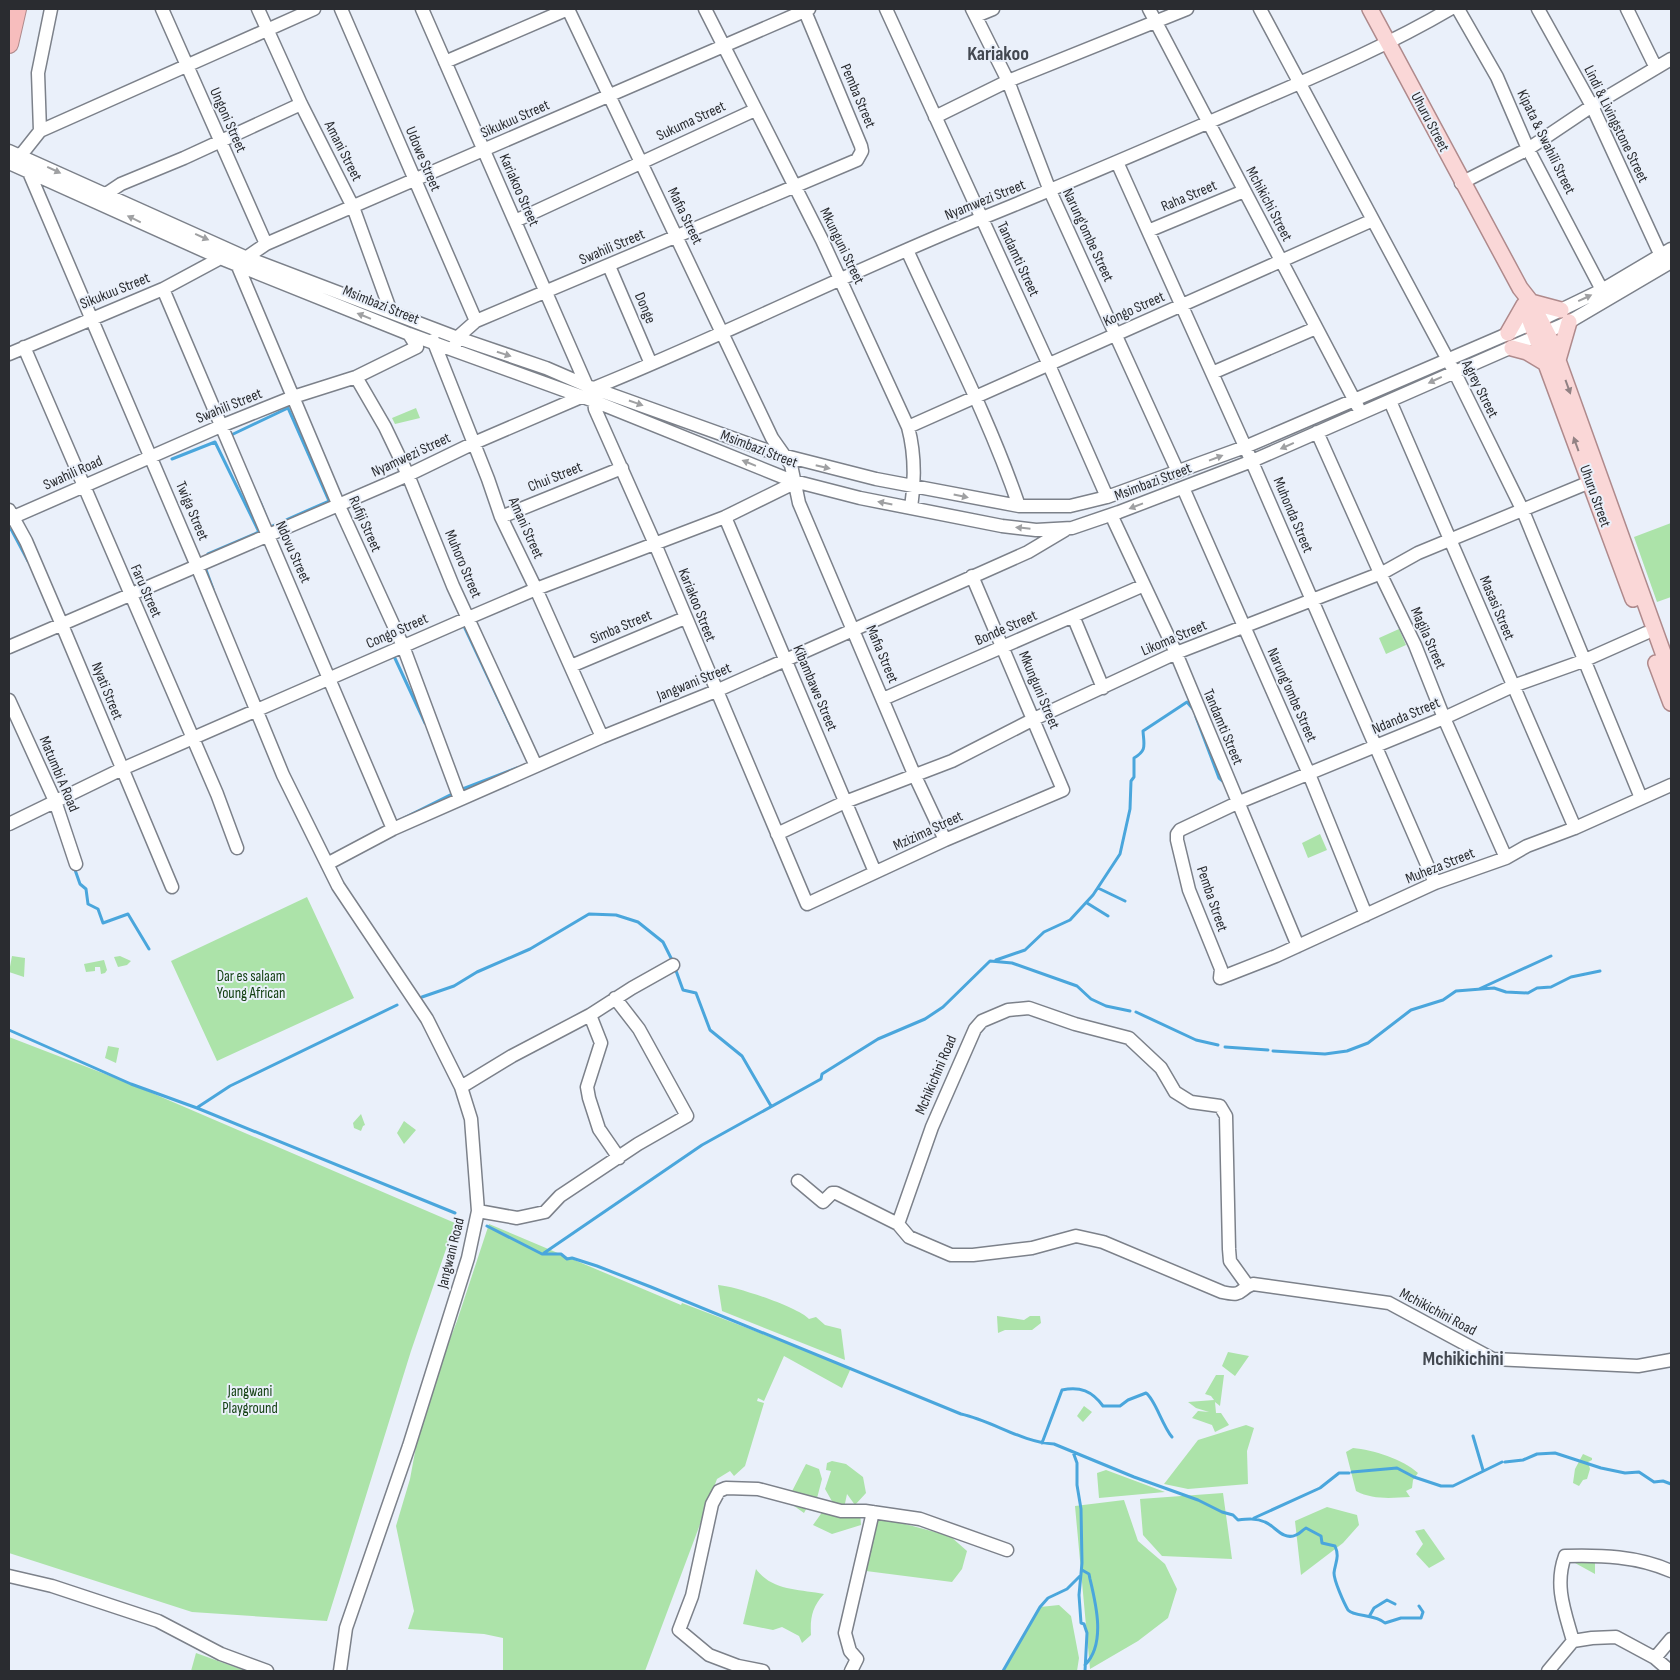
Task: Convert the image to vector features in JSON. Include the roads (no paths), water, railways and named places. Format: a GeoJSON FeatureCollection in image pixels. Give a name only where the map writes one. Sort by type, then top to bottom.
{"type":"FeatureCollection","features":[{"type":"Feature","properties":{"kind":"highway"},"geometry":{"type":"LineString","coordinates":[[9,44],[17,9]]}},
{"type":"Feature","properties":{"kind":"main road","name":"Uhuru Street"},"geometry":{"type":"LineString","coordinates":[[1370,9],[1461,183],[1528,304],[1552,362],[1671,675]]}},
{"type":"Feature","properties":{"kind":"main road"},"geometry":{"type":"LineString","coordinates":[[1508,333],[1528,304],[1565,316],[1552,362],[1512,348]]}},
{"type":"Feature","properties":{"kind":"main road","name":"Uhuru Street"},"geometry":{"type":"LineString","coordinates":[[1552,362],[1590,482],[1671,703]]}},
{"type":"Feature","properties":{"kind":"street"},"geometry":{"type":"LineString","coordinates":[[40,132],[38,73],[51,9]]}},
{"type":"Feature","properties":{"kind":"street","name":"Ungoni Street"},"geometry":{"type":"LineString","coordinates":[[162,9],[266,244]]}},
{"type":"Feature","properties":{"kind":"street","name":"Amani Street"},"geometry":{"type":"LineString","coordinates":[[258,9],[301,104],[353,207],[390,312]]}},
{"type":"Feature","properties":{"kind":"street"},"geometry":{"type":"LineString","coordinates":[[13,158],[40,132],[314,9]]}},
{"type":"Feature","properties":{"kind":"street","name":"Udowe Street"},"geometry":{"type":"LineString","coordinates":[[341,9],[476,322]]}},
{"type":"Feature","properties":{"kind":"street","name":"Kariakoo Street"},"geometry":{"type":"LineString","coordinates":[[422,9],[546,293],[591,391],[595,409],[655,544],[806,904]]}},
{"type":"Feature","properties":{"kind":"street"},"geometry":{"type":"LineString","coordinates":[[445,62],[568,9]]}},
{"type":"Feature","properties":{"kind":"street","name":"Mafia Street"},"geometry":{"type":"LineString","coordinates":[[568,9],[772,438],[791,464],[792,480],[799,503],[914,774],[945,840]]}},
{"type":"Feature","properties":{"kind":"street","name":"Mkunguni Street"},"geometry":{"type":"LineString","coordinates":[[705,9],[840,278],[908,427],[912,440],[913,486],[911,508]]}},
{"type":"Feature","properties":{"kind":"street","name":"Sikukuu Street"},"geometry":{"type":"LineString","coordinates":[[241,261],[266,244],[806,9]]}},
{"type":"Feature","properties":{"kind":"street","name":"Pemba Street"},"geometry":{"type":"LineString","coordinates":[[794,186],[857,160],[862,151],[806,9]]}},
{"type":"Feature","properties":{"kind":"street","name":"Tandamti Street"},"geometry":{"type":"LineString","coordinates":[[886,9],[1049,364],[1107,496]]}},
{"type":"Feature","properties":{"kind":"street"},"geometry":{"type":"LineString","coordinates":[[974,12],[993,9]]}},
{"type":"Feature","properties":{"kind":"street","name":"Mchikichi Street"},"geometry":{"type":"LineString","coordinates":[[1149,9],[1361,414]]}},
{"type":"Feature","properties":{"kind":"street"},"geometry":{"type":"LineString","coordinates":[[935,117],[1008,81],[1187,9]]}},
{"type":"Feature","properties":{"kind":"street","name":"Agrey Street"},"geometry":{"type":"LineString","coordinates":[[1260,9],[1454,372],[1523,511],[1641,798]]}},
{"type":"Feature","properties":{"kind":"street","name":"Nyamwezi Street"},"geometry":{"type":"LineString","coordinates":[[591,391],[723,333],[840,278],[1050,191],[1299,83],[1388,42],[1450,9]]}},
{"type":"Feature","properties":{"kind":"street","name":"Kipata & Swahili Street"},"geometry":{"type":"LineString","coordinates":[[1458,9],[1497,77],[1528,148],[1602,290]]}},
{"type":"Feature","properties":{"kind":"street","name":"Lindi & Livingstone Street"},"geometry":{"type":"LineString","coordinates":[[1538,9],[1592,106],[1668,261]]}},
{"type":"Feature","properties":{"kind":"street"},"geometry":{"type":"LineString","coordinates":[[1627,9],[1656,68]]}},
{"type":"Feature","properties":{"kind":"street","name":"Narung'ombe Street"},"geometry":{"type":"LineString","coordinates":[[974,12],[1008,81],[1050,191],[1178,472]]}},
{"type":"Feature","properties":{"kind":"street"},"geometry":{"type":"LineString","coordinates":[[1461,183],[1528,148],[1592,106],[1671,59]]}},
{"type":"Feature","properties":{"kind":"street"},"geometry":{"type":"LineString","coordinates":[[101,198],[120,184],[184,158],[301,104]]}},
{"type":"Feature","properties":{"kind":"street","name":"Sukuma Street"},"geometry":{"type":"LineString","coordinates":[[515,221],[755,110]]}},
{"type":"Feature","properties":{"kind":"street","name":"Msimbazi Street"},"geometry":{"type":"LineString","coordinates":[[13,158],[28,170],[101,198]]}},
{"type":"Feature","properties":{"kind":"street","name":"Msimbazi Street"},"geometry":{"type":"LineString","coordinates":[[13,158],[223,253],[409,334],[432,343],[456,344],[546,368],[591,391],[792,480],[860,498],[1002,526],[1036,530],[1072,528],[1252,461],[1512,348],[1538,328]]}},
{"type":"Feature","properties":{"kind":"street","name":"Muhonda Street"},"geometry":{"type":"LineString","coordinates":[[1116,162],[1252,461],[1435,883]]}},
{"type":"Feature","properties":{"kind":"street","name":"Twiga Street"},"geometry":{"type":"LineString","coordinates":[[28,170],[198,566],[283,775],[327,864]]}},
{"type":"Feature","properties":{"kind":"street","name":"Swahili Street"},"geometry":{"type":"LineString","coordinates":[[456,344],[476,322],[794,186]]}},
{"type":"Feature","properties":{"kind":"street","name":"Raha Street"},"geometry":{"type":"LineString","coordinates":[[1148,231],[1244,191]]}},
{"type":"Feature","properties":{"kind":"street","name":"Kongo Street"},"geometry":{"type":"LineString","coordinates":[[908,427],[1373,220]]}},
{"type":"Feature","properties":{"kind":"street"},"geometry":{"type":"LineString","coordinates":[[907,250],[975,398],[1019,506]]}},
{"type":"Feature","properties":{"kind":"street","name":"Sikukuu Street"},"geometry":{"type":"LineString","coordinates":[[9,354],[92,317],[163,289],[223,253]]}},
{"type":"Feature","properties":{"kind":"street","name":"Msimbazi Street"},"geometry":{"type":"LineString","coordinates":[[241,261],[436,329],[456,344],[581,397],[591,391],[816,465],[1019,506],[1070,506],[1107,496],[1178,472],[1245,447],[1355,401],[1508,333],[1538,328]]}},
{"type":"Feature","properties":{"kind":"street","name":"Rufiji Street"},"geometry":{"type":"LineString","coordinates":[[241,261],[339,506],[403,646],[460,799]]}},
{"type":"Feature","properties":{"kind":"street"},"geometry":{"type":"LineString","coordinates":[[1565,316],[1602,290],[1668,261]]}},
{"type":"Feature","properties":{"kind":"street"},"geometry":{"type":"LineString","coordinates":[[1538,328],[1565,316],[1668,261]]}},
{"type":"Feature","properties":{"kind":"street","name":"Donge"},"geometry":{"type":"LineString","coordinates":[[609,266],[651,364]]}},
{"type":"Feature","properties":{"kind":"street","name":"Ndovu Street"},"geometry":{"type":"LineString","coordinates":[[163,289],[393,829]]}},
{"type":"Feature","properties":{"kind":"street"},"geometry":{"type":"LineString","coordinates":[[1212,373],[1316,328]]}},
{"type":"Feature","properties":{"kind":"street"},"geometry":{"type":"LineString","coordinates":[[432,343],[436,329]]}},
{"type":"Feature","properties":{"kind":"street","name":"Swahili Street"},"geometry":{"type":"LineString","coordinates":[[151,456],[294,397],[356,377],[417,347],[409,334]]}},
{"type":"Feature","properties":{"kind":"street","name":"Amani Street"},"geometry":{"type":"LineString","coordinates":[[432,343],[474,443],[501,517],[536,589],[602,737]]}},
{"type":"Feature","properties":{"kind":"street","name":"Faru Street"},"geometry":{"type":"LineString","coordinates":[[24,347],[192,740],[217,794],[237,848]]}},
{"type":"Feature","properties":{"kind":"street","name":"Muhoro Street"},"geometry":{"type":"LineString","coordinates":[[356,377],[408,475],[468,618],[536,766]]}},
{"type":"Feature","properties":{"kind":"street","name":"Nyamwezi Street"},"geometry":{"type":"LineString","coordinates":[[9,647],[62,626],[339,506],[474,443],[581,397]]}},
{"type":"Feature","properties":{"kind":"street","name":"Masasi Street"},"geometry":{"type":"LineString","coordinates":[[1390,401],[1575,828]]}},
{"type":"Feature","properties":{"kind":"street","name":"Magila Street"},"geometry":{"type":"LineString","coordinates":[[1317,432],[1380,573],[1415,644],[1444,718],[1506,858]]}},
{"type":"Feature","properties":{"kind":"street","name":"Swahili Road"},"geometry":{"type":"LineString","coordinates":[[10,516],[151,456]]}},
{"type":"Feature","properties":{"kind":"street","name":"Chui Street"},"geometry":{"type":"LineString","coordinates":[[501,517],[622,468]]}},
{"type":"Feature","properties":{"kind":"street","name":"Congo Street"},"geometry":{"type":"LineString","coordinates":[[13,823],[122,770],[468,618],[536,589],[725,517],[780,492],[790,485],[792,480]]}},
{"type":"Feature","properties":{"kind":"street","name":"Likoma Street"},"geometry":{"type":"LineString","coordinates":[[777,834],[846,802],[952,760],[1034,719],[1176,653],[1380,573],[1418,553],[1523,511],[1552,496],[1590,482]]}},
{"type":"Feature","properties":{"kind":"street","name":"Narung'ombe Street"},"geometry":{"type":"LineString","coordinates":[[1184,490],[1309,774],[1366,915]]}},
{"type":"Feature","properties":{"kind":"street","name":"Nyati Street"},"geometry":{"type":"LineString","coordinates":[[10,516],[26,541],[172,887]]}},
{"type":"Feature","properties":{"kind":"street","name":"Kibambawe Street"},"geometry":{"type":"LineString","coordinates":[[725,517],[875,872]]}},
{"type":"Feature","properties":{"kind":"street","name":"Tandamti Street"},"geometry":{"type":"LineString","coordinates":[[1114,521],[1142,586],[1176,653],[1298,946]]}},
{"type":"Feature","properties":{"kind":"street","name":"Jangwani Street"},"geometry":{"type":"LineString","coordinates":[[327,864],[393,829],[602,737],[786,661],[1028,552],[1055,535],[1072,528]]}},
{"type":"Feature","properties":{"kind":"street","name":"Mkunguni Street"},"geometry":{"type":"LineString","coordinates":[[972,576],[1063,790]]}},
{"type":"Feature","properties":{"kind":"street","name":"Bonde Street"},"geometry":{"type":"LineString","coordinates":[[883,699],[1142,586]]}},
{"type":"Feature","properties":{"kind":"street"},"geometry":{"type":"LineString","coordinates":[[1073,616],[1103,688]]}},
{"type":"Feature","properties":{"kind":"street","name":"Simba Street"},"geometry":{"type":"LineString","coordinates":[[571,666],[685,618]]}},
{"type":"Feature","properties":{"kind":"street","name":"Ndanda Street"},"geometry":{"type":"LineString","coordinates":[[1180,830],[1444,718],[1513,686],[1583,660],[1646,633]]}},
{"type":"Feature","properties":{"kind":"street","name":"Matumbi A Road"},"geometry":{"type":"LineString","coordinates":[[9,700],[55,801],[76,864]]}},
{"type":"Feature","properties":{"kind":"street","name":"Muheza Street"},"geometry":{"type":"LineString","coordinates":[[1220,978],[1298,946],[1435,883],[1506,858],[1527,846],[1575,828],[1671,785]]}},
{"type":"Feature","properties":{"kind":"street","name":"Mzizima Street"},"geometry":{"type":"LineString","coordinates":[[806,904],[945,840],[1063,790]]}},
{"type":"Feature","properties":{"kind":"street","name":"Pemba Street"},"geometry":{"type":"LineString","coordinates":[[1180,830],[1177,834],[1184,870],[1195,906],[1221,969],[1220,978]]}},
{"type":"Feature","properties":{"kind":"street","name":"Jangwani Road"},"geometry":{"type":"LineString","coordinates":[[327,864],[427,1019],[461,1087],[471,1119],[478,1211],[468,1258],[456,1299],[409,1446],[346,1628],[340,1671]]}},
{"type":"Feature","properties":{"kind":"street"},"geometry":{"type":"LineString","coordinates":[[461,1087],[512,1056],[590,1015],[615,998],[673,965]]}},
{"type":"Feature","properties":{"kind":"street"},"geometry":{"type":"LineString","coordinates":[[478,1211],[517,1218],[545,1212],[560,1196],[687,1116],[643,1036],[615,998]]}},
{"type":"Feature","properties":{"kind":"street","name":"Mchikichini Road"},"geometry":{"type":"LineString","coordinates":[[1248,1286],[1235,1269],[1230,1255],[1228,1150],[1224,1111],[1220,1106],[1191,1102],[1175,1092],[1161,1068],[1134,1040],[1029,1008],[1008,1010],[982,1021],[971,1034],[932,1127],[898,1224],[909,1237],[951,1256],[1032,1248],[1076,1236],[1104,1242],[1222,1292],[1239,1294],[1253,1284],[1389,1303],[1493,1359],[1638,1366],[1671,1360]]}},
{"type":"Feature","properties":{"kind":"street"},"geometry":{"type":"LineString","coordinates":[[590,1015],[601,1043],[587,1087],[589,1098],[599,1129],[619,1158]]}},
{"type":"Feature","properties":{"kind":"street"},"geometry":{"type":"LineString","coordinates":[[798,1181],[823,1202],[832,1193],[836,1193],[898,1224]]}},
{"type":"Feature","properties":{"kind":"street"},"geometry":{"type":"LineString","coordinates":[[763,1671],[738,1666],[709,1655],[679,1630],[692,1596],[712,1504],[719,1491],[726,1488],[758,1489],[841,1511],[873,1512],[920,1519],[1006,1550]]}},
{"type":"Feature","properties":{"kind":"street"},"geometry":{"type":"LineString","coordinates":[[851,1671],[857,1659],[850,1651],[845,1634],[873,1512]]}},
{"type":"Feature","properties":{"kind":"street"},"geometry":{"type":"LineString","coordinates":[[1573,1641],[1559,1591],[1560,1570],[1565,1556],[1606,1554],[1650,1563],[1671,1571]]}},
{"type":"Feature","properties":{"kind":"street"},"geometry":{"type":"LineString","coordinates":[[9,1576],[52,1586],[158,1621],[221,1654],[267,1671]]}},
{"type":"Feature","properties":{"kind":"street"},"geometry":{"type":"LineString","coordinates":[[1548,1671],[1573,1641],[1616,1637],[1655,1658],[1670,1671]]}},
{"type":"Feature","properties":{"kind":"street"},"geometry":{"type":"LineString","coordinates":[[1655,1658],[1671,1639]]}},
{"type":"Feature","properties":{"kind":"waterway"},"geometry":{"type":"LineString","coordinates":[[288,408],[329,501],[270,527],[261,504],[227,437],[288,408]]}},
{"type":"Feature","properties":{"kind":"waterway"},"geometry":{"type":"LineString","coordinates":[[172,459],[215,442],[259,532],[208,554]]}},
{"type":"Feature","properties":{"kind":"waterway"},"geometry":{"type":"LineString","coordinates":[[9,530],[11,529],[28,561]]}},
{"type":"Feature","properties":{"kind":"waterway"},"geometry":{"type":"LineString","coordinates":[[205,567],[213,589]]}},
{"type":"Feature","properties":{"kind":"waterway"},"geometry":{"type":"LineString","coordinates":[[463,624],[519,743]]}},
{"type":"Feature","properties":{"kind":"waterway"},"geometry":{"type":"LineString","coordinates":[[393,654],[425,723]]}},
{"type":"Feature","properties":{"kind":"waterway"},"geometry":{"type":"LineString","coordinates":[[996,960],[1025,950],[1044,932],[1070,920],[1093,895],[1120,854],[1130,809],[1134,758],[1141,753],[1144,747],[1143,731],[1187,702],[1193,709]]}},
{"type":"Feature","properties":{"kind":"waterway"},"geometry":{"type":"LineString","coordinates":[[1196,717],[1219,778],[1225,783]]}},
{"type":"Feature","properties":{"kind":"waterway"},"geometry":{"type":"LineString","coordinates":[[460,790],[517,768]]}},
{"type":"Feature","properties":{"kind":"waterway"},"geometry":{"type":"LineString","coordinates":[[404,818],[454,793]]}},
{"type":"Feature","properties":{"kind":"waterway"},"geometry":{"type":"LineString","coordinates":[[74,867],[80,884],[86,889],[88,904],[98,909],[103,923],[128,914],[149,949]]}},
{"type":"Feature","properties":{"kind":"waterway"},"geometry":{"type":"LineString","coordinates":[[1098,888],[1125,901]]}},
{"type":"Feature","properties":{"kind":"waterway"},"geometry":{"type":"LineString","coordinates":[[1087,903],[1108,916]]}},
{"type":"Feature","properties":{"kind":"waterway"},"geometry":{"type":"LineString","coordinates":[[422,997],[454,986],[477,972],[530,949],[589,914],[616,915],[638,922],[663,942],[673,962]]}},
{"type":"Feature","properties":{"kind":"waterway"},"geometry":{"type":"LineString","coordinates":[[1479,989],[1551,956]]}},
{"type":"Feature","properties":{"kind":"waterway"},"geometry":{"type":"LineString","coordinates":[[544,1253],[702,1145],[821,1079],[822,1074],[878,1039],[925,1019],[943,1007],[990,961],[1012,963],[1077,986],[1091,999],[1106,1006],[1130,1011]]}},
{"type":"Feature","properties":{"kind":"waterway"},"geometry":{"type":"LineString","coordinates":[[675,968],[683,990],[696,993],[710,1030],[742,1056],[771,1106]]}},
{"type":"Feature","properties":{"kind":"waterway"},"geometry":{"type":"LineString","coordinates":[[1273,1051],[1325,1054],[1347,1051],[1368,1043],[1411,1010],[1443,1000],[1456,991],[1494,988],[1506,992],[1528,993],[1537,988],[1551,987],[1571,977],[1600,971]]}},
{"type":"Feature","properties":{"kind":"waterway"},"geometry":{"type":"LineString","coordinates":[[198,1107],[230,1086],[397,1005]]}},
{"type":"Feature","properties":{"kind":"waterway"},"geometry":{"type":"LineString","coordinates":[[1136,1012],[1196,1040],[1218,1045]]}},
{"type":"Feature","properties":{"kind":"waterway"},"geometry":{"type":"LineString","coordinates":[[9,1030],[131,1084],[197,1108],[455,1213]]}},
{"type":"Feature","properties":{"kind":"waterway"},"geometry":{"type":"LineString","coordinates":[[1225,1047],[1268,1050]]}},
{"type":"Feature","properties":{"kind":"waterway"},"geometry":{"type":"LineString","coordinates":[[487,1226],[542,1254],[561,1254],[567,1259],[572,1258],[597,1266],[961,1414],[1030,1439],[1054,1444],[1134,1477],[1198,1500],[1222,1512],[1233,1515],[1238,1520],[1252,1519],[1262,1521],[1287,1536],[1297,1534],[1306,1528],[1321,1536],[1322,1543],[1335,1546],[1337,1557],[1334,1577],[1348,1610],[1355,1614],[1376,1618],[1385,1623],[1401,1618],[1421,1618],[1423,1612],[1419,1606]]}},
{"type":"Feature","properties":{"kind":"waterway"},"geometry":{"type":"LineString","coordinates":[[1042,1443],[1062,1390],[1068,1389],[1080,1389],[1090,1393],[1103,1406],[1120,1406],[1128,1400],[1146,1393],[1172,1437]]}},
{"type":"Feature","properties":{"kind":"waterway"},"geometry":{"type":"LineString","coordinates":[[1473,1436],[1483,1470]]}},
{"type":"Feature","properties":{"kind":"waterway"},"geometry":{"type":"LineString","coordinates":[[1073,1452],[1077,1463],[1077,1485],[1081,1509],[1082,1563],[1079,1595],[1081,1623],[1084,1624],[1087,1633],[1085,1671]]}},
{"type":"Feature","properties":{"kind":"waterway"},"geometry":{"type":"LineString","coordinates":[[1505,1462],[1523,1460],[1537,1454],[1555,1453],[1601,1468],[1625,1473],[1639,1472],[1654,1482],[1663,1481],[1671,1484]]}},
{"type":"Feature","properties":{"kind":"waterway"},"geometry":{"type":"LineString","coordinates":[[1352,1472],[1397,1468],[1414,1477],[1441,1486],[1453,1486],[1502,1462]]}},
{"type":"Feature","properties":{"kind":"waterway"},"geometry":{"type":"LineString","coordinates":[[1254,1518],[1320,1488],[1339,1473],[1349,1473]]}},
{"type":"Feature","properties":{"kind":"waterway"},"geometry":{"type":"LineString","coordinates":[[1082,1570],[1089,1574],[1098,1624],[1095,1646],[1085,1665]]}},
{"type":"Feature","properties":{"kind":"waterway"},"geometry":{"type":"LineString","coordinates":[[1003,1671],[1040,1607],[1048,1598],[1067,1589],[1080,1576]]}},
{"type":"Feature","properties":{"kind":"waterway"},"geometry":{"type":"LineString","coordinates":[[1370,1615],[1374,1608],[1387,1600],[1395,1604]]}},
{"type":"Feature","properties":{"kind":"district","name":"Kariakoo"},"geometry":{"type":"Point","coordinates":[998,54]}},
{"type":"Feature","properties":{"kind":"district","name":"Mchikichini"},"geometry":{"type":"Point","coordinates":[1463,1359]}},
{"type":"Feature","properties":{"kind":"park label","name":"Dar es salaam Young African"},"geometry":{"type":"Point","coordinates":[251,984]}},
{"type":"Feature","properties":{"kind":"park label","name":"Jangwani Playground"},"geometry":{"type":"Point","coordinates":[250,1400]}}]}
